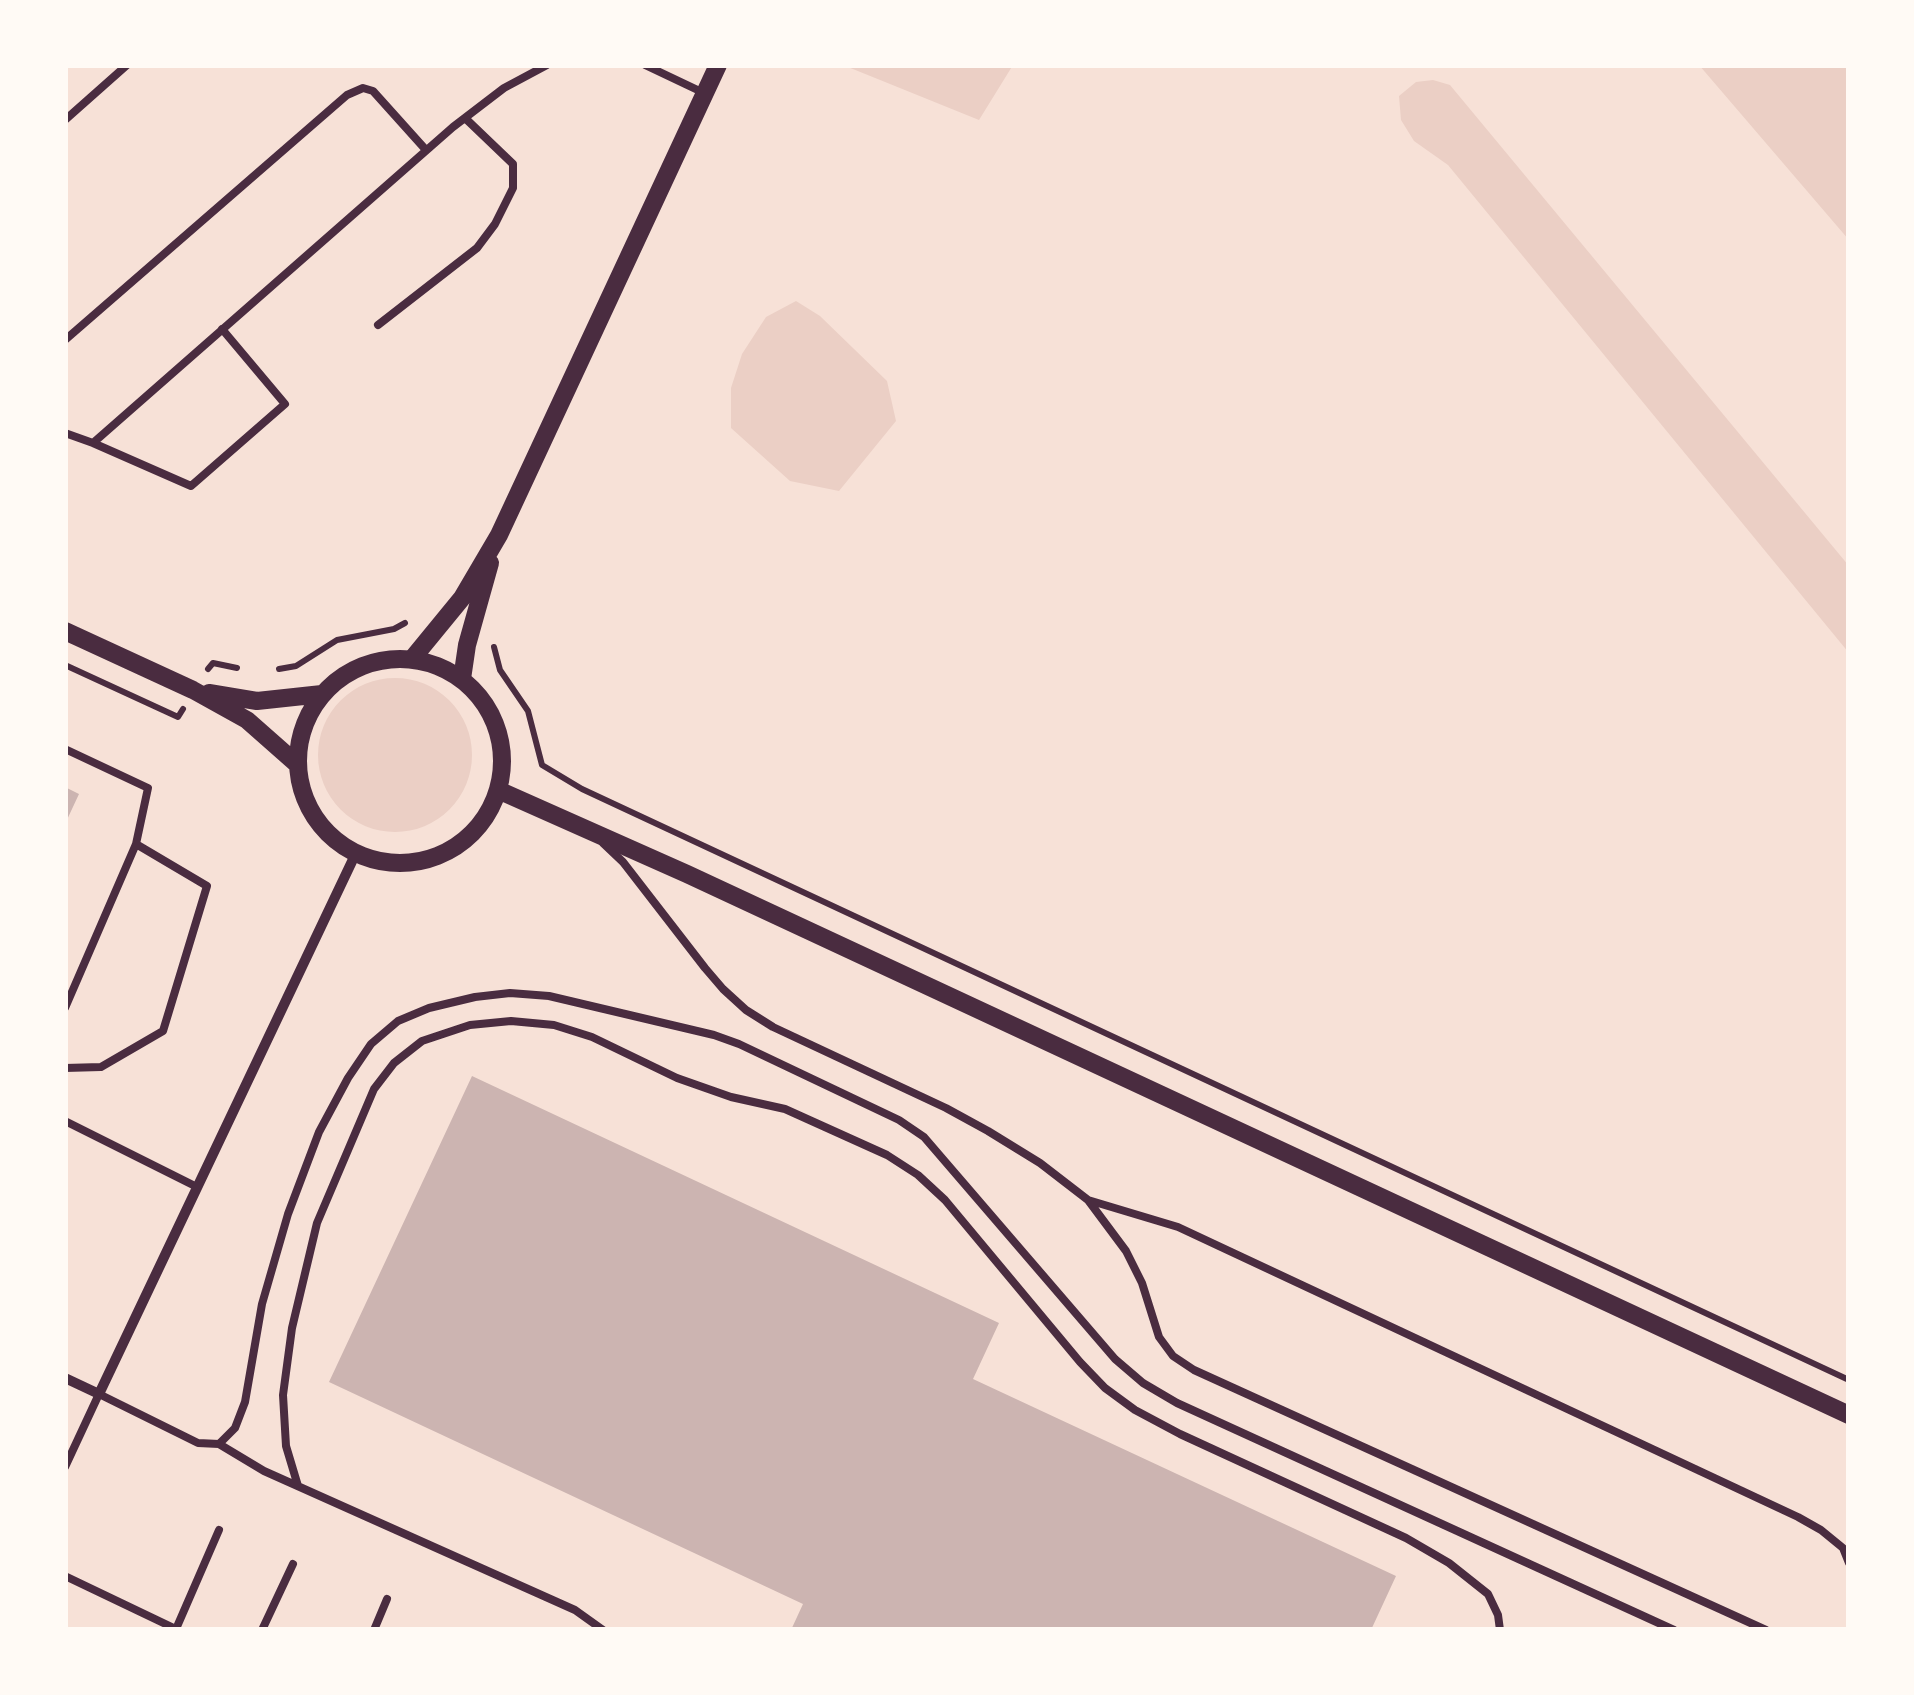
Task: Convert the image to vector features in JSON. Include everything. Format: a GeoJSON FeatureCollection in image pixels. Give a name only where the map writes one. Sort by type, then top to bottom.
{"type":"FeatureCollection","features":[{"type":"Feature","properties":{"kind":"street"},"geometry":{"type":"LineString","coordinates":[[412,659],[462,598],[499,536],[718,65]]}},
{"type":"Feature","properties":{"kind":"street"},"geometry":{"type":"LineString","coordinates":[[462,679],[477,606],[499,536]]}},
{"type":"Feature","properties":{"kind":"street"},"geometry":{"type":"LineString","coordinates":[[65,630],[247,720],[298,765]]}},
{"type":"Feature","properties":{"kind":"street"},"geometry":{"type":"LineString","coordinates":[[412,659],[438,666],[462,679],[483,702],[498,729],[502,759],[498,790],[482,822],[457,846],[425,860],[390,863],[356,853],[333,838],[314,817],[302,792],[298,765],[300,740],[308,716],[322,694],[348,673],[379,661],[412,659]]}},
{"type":"Feature","properties":{"kind":"street"},"geometry":{"type":"LineString","coordinates":[[193,690],[257,701],[322,694]]}},
{"type":"Feature","properties":{"kind":"street"},"geometry":{"type":"LineString","coordinates":[[498,790],[1849,1414]]}},
{"type":"Feature","properties":{"kind":"street"},"geometry":{"type":"LineString","coordinates":[[65,1378],[99,1394],[356,853]]}},
{"type":"Feature","properties":{"kind":"lane"},"geometry":{"type":"LineString","coordinates":[[65,120],[127,65]]}},
{"type":"Feature","properties":{"kind":"lane"},"geometry":{"type":"LineString","coordinates":[[93,443],[426,150],[504,88],[547,65]]}},
{"type":"Feature","properties":{"kind":"lane"},"geometry":{"type":"LineString","coordinates":[[645,65],[705,93]]}},
{"type":"Feature","properties":{"kind":"lane"},"geometry":{"type":"LineString","coordinates":[[65,340],[347,95],[363,88],[372,91],[426,150]]}},
{"type":"Feature","properties":{"kind":"lane"},"geometry":{"type":"LineString","coordinates":[[378,325],[477,248],[496,224],[513,188],[513,164],[465,118]]}},
{"type":"Feature","properties":{"kind":"lane"},"geometry":{"type":"LineString","coordinates":[[65,432],[191,486],[285,404],[222,330]]}},
{"type":"Feature","properties":{"kind":"lane"},"geometry":{"type":"LineString","coordinates":[[65,749],[148,788],[136,844],[65,1008]]}},
{"type":"Feature","properties":{"kind":"lane"},"geometry":{"type":"LineString","coordinates":[[588,830],[623,862],[705,968],[746,1010],[790,1036],[988,1130],[1088,1200],[1126,1252],[1142,1283],[1159,1337],[1174,1356],[1194,1370],[1766,1630]]}},
{"type":"Feature","properties":{"kind":"lane"},"geometry":{"type":"LineString","coordinates":[[65,1068],[101,1067],[162,1031],[168,1013],[207,886],[136,844]]}},
{"type":"Feature","properties":{"kind":"lane"},"geometry":{"type":"LineString","coordinates":[[219,1444],[235,1428],[245,1402],[262,1304],[288,1214],[319,1132],[348,1078],[372,1044],[398,1021],[429,1008],[510,993],[548,996],[714,1035],[899,1120],[924,1137],[1116,1358],[1143,1382],[1177,1403],[1674,1630]]}},
{"type":"Feature","properties":{"kind":"lane"},"geometry":{"type":"LineString","coordinates":[[298,1486],[286,1446],[282,1396],[292,1328],[317,1222],[374,1090],[394,1063],[422,1041],[470,1025],[511,1021],[554,1025],[592,1037],[677,1078],[731,1097],[785,1109],[887,1155],[918,1174],[945,1200],[1080,1362],[1134,1410],[1406,1538],[1488,1594],[1500,1630]]}},
{"type":"Feature","properties":{"kind":"lane"},"geometry":{"type":"LineString","coordinates":[[65,1121],[197,1187]]}},
{"type":"Feature","properties":{"kind":"lane"},"geometry":{"type":"LineString","coordinates":[[1088,1200],[1178,1227],[1798,1517],[1843,1548],[1849,1563]]}},
{"type":"Feature","properties":{"kind":"lane"},"geometry":{"type":"LineString","coordinates":[[65,1467],[99,1394],[198,1443],[219,1444],[264,1471],[574,1610],[604,1630]]}},
{"type":"Feature","properties":{"kind":"lane"},"geometry":{"type":"LineString","coordinates":[[65,1576],[177,1630],[219,1530]]}},
{"type":"Feature","properties":{"kind":"lane"},"geometry":{"type":"LineString","coordinates":[[262,1630],[293,1564]]}},
{"type":"Feature","properties":{"kind":"lane"},"geometry":{"type":"LineString","coordinates":[[374,1630],[387,1598]]}},
{"type":"Feature","properties":{"kind":"path"},"geometry":{"type":"LineString","coordinates":[[477,606],[496,617],[494,646],[500,670],[528,711],[542,765],[582,789],[1849,1380]]}},
{"type":"Feature","properties":{"kind":"path"},"geometry":{"type":"LineString","coordinates":[[278,670],[296,666],[338,640],[394,629],[407,622]]}},
{"type":"Feature","properties":{"kind":"path"},"geometry":{"type":"LineString","coordinates":[[65,665],[178,717],[213,662],[244,670]]}},
{"type":"Feature","properties":{"kind":"shaded area"},"geometry":{"type":"Polygon","coordinates":[[[843,65],[1013,65],[979,120],[843,65]]]}},
{"type":"Feature","properties":{"kind":"shaded area"},"geometry":{"type":"Polygon","coordinates":[[[1699,65],[1849,65],[1849,240],[1699,65]]]}},
{"type":"Feature","properties":{"kind":"shaded area"},"geometry":{"type":"Polygon","coordinates":[[[1433,80],[1450,85],[1849,566],[1849,653],[1448,165],[1414,141],[1401,120],[1399,96],[1416,82],[1433,80]]]}},
{"type":"Feature","properties":{"kind":"shaded area"},"geometry":{"type":"Polygon","coordinates":[[[796,301],[820,316],[887,381],[896,421],[839,491],[790,481],[731,428],[731,388],[742,354],[766,317],[796,301]]]}},
{"type":"Feature","properties":{"kind":"shaded area"},"geometry":{"type":"Polygon","coordinates":[[[395,678],[424,684],[449,701],[466,726],[472,755],[466,784],[449,809],[424,826],[395,832],[366,826],[341,809],[324,784],[318,755],[324,726],[341,701],[366,684],[395,678]]]}},
{"type":"Feature","properties":{"kind":"building"},"geometry":{"type":"Polygon","coordinates":[[[65,787],[79,794],[65,824],[65,787]]]}},
{"type":"Feature","properties":{"kind":"building"},"geometry":{"type":"Polygon","coordinates":[[[472,1076],[999,1323],[973,1379],[1396,1576],[1371,1630],[791,1630],[803,1604],[329,1382],[472,1076]]]}}]}
